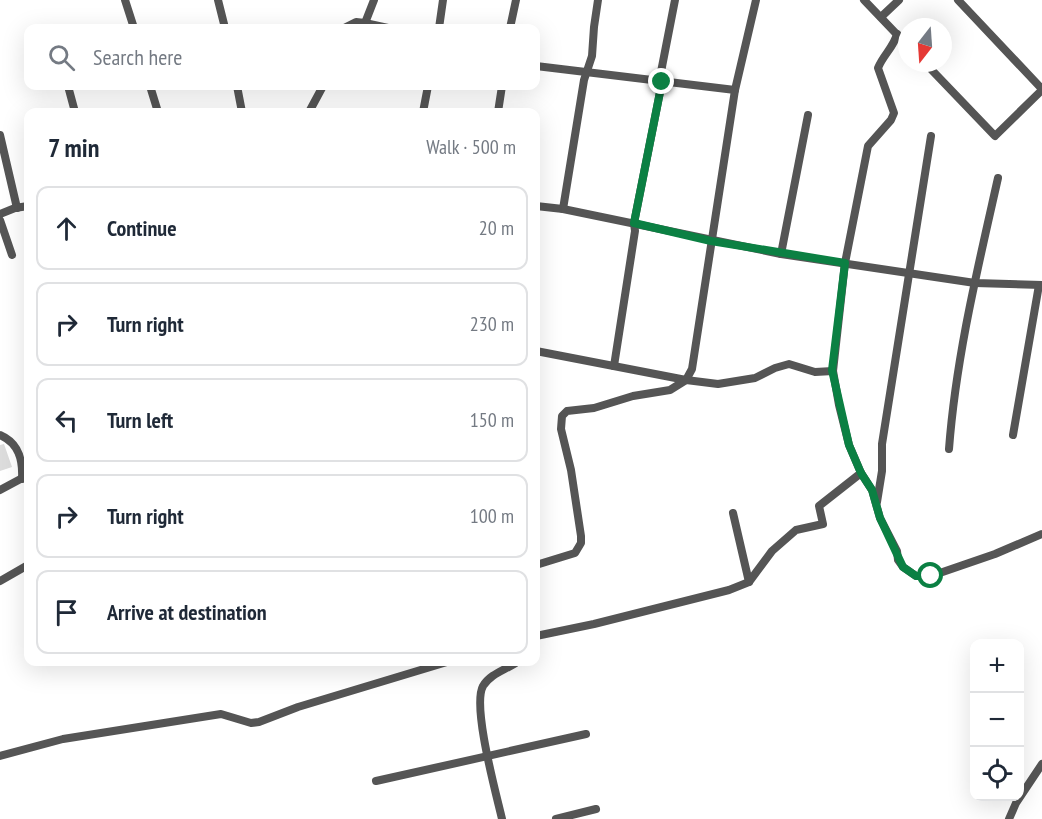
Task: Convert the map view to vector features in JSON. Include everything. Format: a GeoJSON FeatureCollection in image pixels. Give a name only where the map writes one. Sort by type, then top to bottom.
{"type":"FeatureCollection","features":[{"type":"Feature","properties":{"kind":"street"},"geometry":{"type":"LineString","coordinates":[[126,0],[133,24]]}},
{"type":"Feature","properties":{"kind":"street"},"geometry":{"type":"LineString","coordinates":[[218,0],[224,24]]}},
{"type":"Feature","properties":{"kind":"street"},"geometry":{"type":"LineString","coordinates":[[365,23],[374,0]]}},
{"type":"Feature","properties":{"kind":"street"},"geometry":{"type":"LineString","coordinates":[[440,24],[443,0]]}},
{"type":"Feature","properties":{"kind":"street"},"geometry":{"type":"LineString","coordinates":[[511,24],[516,0]]}},
{"type":"Feature","properties":{"kind":"street"},"geometry":{"type":"LineString","coordinates":[[563,209],[586,72],[592,56],[598,0]]}},
{"type":"Feature","properties":{"kind":"street"},"geometry":{"type":"LineString","coordinates":[[614,366],[635,231],[634,223],[662,82],[660,77],[675,0]]}},
{"type":"Feature","properties":{"kind":"street"},"geometry":{"type":"LineString","coordinates":[[540,564],[575,553],[581,543],[574,487],[561,429],[562,416],[567,411],[594,408],[633,396],[670,390],[687,380],[692,369],[735,90],[756,0]]}},
{"type":"Feature","properties":{"kind":"street"},"geometry":{"type":"LineString","coordinates":[[864,0],[897,34],[878,68],[894,112],[891,120],[868,146],[845,263],[832,370],[849,445],[861,473],[869,482],[880,518],[897,551],[898,560],[903,567],[916,576],[931,576],[995,554],[1042,534]]}},
{"type":"Feature","properties":{"kind":"street"},"geometry":{"type":"LineString","coordinates":[[880,17],[899,0]]}},
{"type":"Feature","properties":{"kind":"street"},"geometry":{"type":"LineString","coordinates":[[934,72],[995,136],[1042,89],[958,0]]}},
{"type":"Feature","properties":{"kind":"street"},"geometry":{"type":"LineString","coordinates":[[352,24],[356,22],[370,24]]}},
{"type":"Feature","properties":{"kind":"street"},"geometry":{"type":"LineString","coordinates":[[540,66],[735,90]]}},
{"type":"Feature","properties":{"kind":"street"},"geometry":{"type":"LineString","coordinates":[[69,90],[74,108]]}},
{"type":"Feature","properties":{"kind":"street"},"geometry":{"type":"LineString","coordinates":[[151,90],[157,108]]}},
{"type":"Feature","properties":{"kind":"street"},"geometry":{"type":"LineString","coordinates":[[238,90],[241,108]]}},
{"type":"Feature","properties":{"kind":"street"},"geometry":{"type":"LineString","coordinates":[[311,108],[321,90]]}},
{"type":"Feature","properties":{"kind":"street"},"geometry":{"type":"LineString","coordinates":[[424,108],[427,90]]}},
{"type":"Feature","properties":{"kind":"street"},"geometry":{"type":"LineString","coordinates":[[499,108],[501,90]]}},
{"type":"Feature","properties":{"kind":"street"},"geometry":{"type":"LineString","coordinates":[[781,254],[808,115]]}},
{"type":"Feature","properties":{"kind":"street"},"geometry":{"type":"LineString","coordinates":[[0,135],[17,208]]}},
{"type":"Feature","properties":{"kind":"street"},"geometry":{"type":"LineString","coordinates":[[876,503],[881,479],[882,444],[932,136]]}},
{"type":"Feature","properties":{"kind":"street"},"geometry":{"type":"LineString","coordinates":[[949,449],[955,396],[975,283],[998,177]]}},
{"type":"Feature","properties":{"kind":"street"},"geometry":{"type":"LineString","coordinates":[[540,206],[634,223],[781,254],[975,283],[1041,285],[1013,435]]}},
{"type":"Feature","properties":{"kind":"street"},"geometry":{"type":"LineString","coordinates":[[0,214],[24,207]]}},
{"type":"Feature","properties":{"kind":"street"},"geometry":{"type":"LineString","coordinates":[[0,220],[12,255]]}},
{"type":"Feature","properties":{"kind":"street"},"geometry":{"type":"LineString","coordinates":[[540,352],[718,384],[755,378],[789,364],[815,372],[832,370]]}},
{"type":"Feature","properties":{"kind":"street"},"geometry":{"type":"LineString","coordinates":[[0,435],[17,448],[24,472]]}},
{"type":"Feature","properties":{"kind":"street"},"geometry":{"type":"LineString","coordinates":[[540,635],[659,608],[729,590],[749,582],[772,551],[796,530],[824,524],[819,506],[861,473]]}},
{"type":"Feature","properties":{"kind":"street"},"geometry":{"type":"LineString","coordinates":[[0,490],[24,478]]}},
{"type":"Feature","properties":{"kind":"street"},"geometry":{"type":"LineString","coordinates":[[733,513],[749,582]]}},
{"type":"Feature","properties":{"kind":"street"},"geometry":{"type":"LineString","coordinates":[[0,581],[24,567]]}},
{"type":"Feature","properties":{"kind":"street"},"geometry":{"type":"LineString","coordinates":[[0,756],[63,739],[221,714],[251,723],[259,722],[298,707],[434,666]]}},
{"type":"Feature","properties":{"kind":"street"},"geometry":{"type":"LineString","coordinates":[[502,819],[482,720],[482,688],[489,678],[510,666]]}},
{"type":"Feature","properties":{"kind":"street"},"geometry":{"type":"LineString","coordinates":[[376,781],[586,734]]}},
{"type":"Feature","properties":{"kind":"street"},"geometry":{"type":"LineString","coordinates":[[1009,819],[1016,803],[1041,766]]}},
{"type":"Feature","properties":{"kind":"street"},"geometry":{"type":"LineString","coordinates":[[555,819],[596,809]]}},
{"type":"Feature","properties":{"kind":"shaded area"},"geometry":{"type":"Polygon","coordinates":[[[4,444],[12,467],[0,471],[0,445],[4,444]]]}},
{"type":"Feature","properties":{"kind":"route"},"geometry":{"type":"LineString","coordinates":[[662,82],[634,223],[711,241],[845,263],[832,370],[849,445],[861,473],[869,482],[884,529],[897,551],[898,560],[903,567],[916,576],[931,576]]}}]}
